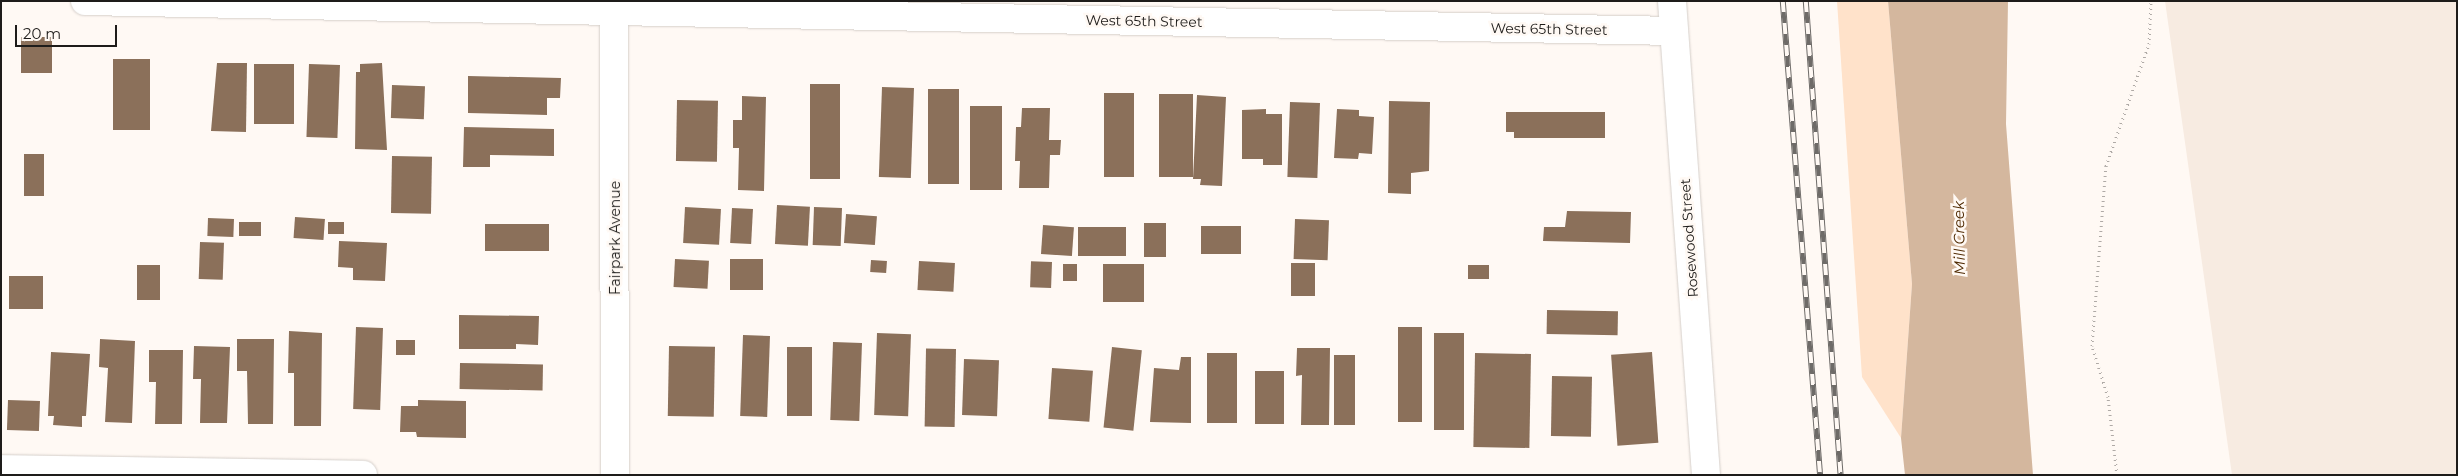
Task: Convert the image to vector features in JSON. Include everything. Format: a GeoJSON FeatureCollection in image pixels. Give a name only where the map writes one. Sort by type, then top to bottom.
{"type":"FeatureCollection","features":[{"type":"Feature","properties":{"kind":"street","name":"West 65th Street"},"geometry":{"type":"LineString","coordinates":[[85,1],[614,6],[1674,31]]}},
{"type":"Feature","properties":{"kind":"street","name":"Rosewood Street"},"geometry":{"type":"LineString","coordinates":[[1672,1],[1706,475]]}},
{"type":"Feature","properties":{"kind":"street","name":"Fairpark Avenue"},"geometry":{"type":"LineString","coordinates":[[614,6],[615,475]]}},
{"type":"Feature","properties":{"kind":"street"},"geometry":{"type":"LineString","coordinates":[[1,469],[364,475]]}},
{"type":"Feature","properties":{"kind":"path"},"geometry":{"type":"LineString","coordinates":[[2117,475],[2108,397],[2092,346],[2106,166],[2149,44],[2151,1]]}},
{"type":"Feature","properties":{"kind":"shaded area"},"geometry":{"type":"Polygon","coordinates":[[[1837,1],[1888,1],[1912,284],[1901,438],[1862,377],[1837,1]]]}},
{"type":"Feature","properties":{"kind":"shaded area"},"geometry":{"type":"Polygon","coordinates":[[[2165,1],[2457,1],[2457,475],[2232,475],[2165,1]]]}},
{"type":"Feature","properties":{"kind":"water","name":"Mill Creek"},"geometry":{"type":"Polygon","coordinates":[[[1888,1],[2008,1],[2006,124],[2033,475],[1905,475],[1901,438],[1912,284],[1888,1]]]}},
{"type":"Feature","properties":{"kind":"building"},"geometry":{"type":"Polygon","coordinates":[[[21,37],[52,37],[52,73],[21,73],[21,37]]]}},
{"type":"Feature","properties":{"kind":"building"},"geometry":{"type":"Polygon","coordinates":[[[113,59],[150,59],[150,130],[113,130],[113,59]]]}},
{"type":"Feature","properties":{"kind":"building"},"geometry":{"type":"Polygon","coordinates":[[[217,63],[247,63],[246,132],[211,131],[217,63]]]}},
{"type":"Feature","properties":{"kind":"building"},"geometry":{"type":"Polygon","coordinates":[[[382,63],[387,150],[355,149],[356,72],[360,72],[360,64],[382,63]]]}},
{"type":"Feature","properties":{"kind":"building"},"geometry":{"type":"Polygon","coordinates":[[[254,64],[294,64],[294,124],[254,124],[254,64]]]}},
{"type":"Feature","properties":{"kind":"building"},"geometry":{"type":"Polygon","coordinates":[[[309,64],[340,65],[337,138],[306,137],[309,64]]]}},
{"type":"Feature","properties":{"kind":"building"},"geometry":{"type":"Polygon","coordinates":[[[468,76],[561,78],[560,98],[547,98],[547,115],[468,113],[468,76]]]}},
{"type":"Feature","properties":{"kind":"building"},"geometry":{"type":"Polygon","coordinates":[[[810,84],[840,84],[840,179],[810,179],[810,84]]]}},
{"type":"Feature","properties":{"kind":"building"},"geometry":{"type":"Polygon","coordinates":[[[392,85],[425,86],[424,119],[391,118],[392,85]]]}},
{"type":"Feature","properties":{"kind":"building"},"geometry":{"type":"Polygon","coordinates":[[[882,87],[914,88],[911,178],[879,177],[882,87]]]}},
{"type":"Feature","properties":{"kind":"building"},"geometry":{"type":"Polygon","coordinates":[[[928,89],[959,89],[959,184],[928,184],[928,89]]]}},
{"type":"Feature","properties":{"kind":"building"},"geometry":{"type":"Polygon","coordinates":[[[1104,93],[1134,93],[1134,177],[1104,177],[1104,93]]]}},
{"type":"Feature","properties":{"kind":"building"},"geometry":{"type":"Polygon","coordinates":[[[1159,94],[1193,94],[1193,177],[1159,177],[1159,94]]]}},
{"type":"Feature","properties":{"kind":"building"},"geometry":{"type":"Polygon","coordinates":[[[1197,95],[1226,97],[1222,186],[1200,185],[1201,179],[1193,179],[1197,95]]]}},
{"type":"Feature","properties":{"kind":"building"},"geometry":{"type":"Polygon","coordinates":[[[742,96],[766,97],[764,191],[738,190],[739,148],[733,148],[733,120],[742,120],[742,96]]]}},
{"type":"Feature","properties":{"kind":"building"},"geometry":{"type":"Polygon","coordinates":[[[677,100],[718,101],[717,162],[676,161],[677,100]]]}},
{"type":"Feature","properties":{"kind":"building"},"geometry":{"type":"Polygon","coordinates":[[[1389,101],[1430,102],[1429,171],[1411,173],[1411,194],[1388,193],[1389,101]]]}},
{"type":"Feature","properties":{"kind":"building"},"geometry":{"type":"Polygon","coordinates":[[[1290,102],[1320,103],[1317,178],[1287,177],[1290,102]]]}},
{"type":"Feature","properties":{"kind":"building"},"geometry":{"type":"Polygon","coordinates":[[[970,106],[1002,106],[1002,190],[970,190],[970,106]]]}},
{"type":"Feature","properties":{"kind":"building"},"geometry":{"type":"Polygon","coordinates":[[[1022,108],[1050,108],[1049,140],[1061,140],[1060,155],[1050,155],[1049,188],[1019,188],[1020,161],[1015,161],[1016,127],[1021,127],[1022,108]]]}},
{"type":"Feature","properties":{"kind":"building"},"geometry":{"type":"Polygon","coordinates":[[[1266,109],[1266,114],[1282,114],[1282,165],[1263,165],[1263,159],[1242,159],[1242,110],[1266,109]]]}},
{"type":"Feature","properties":{"kind":"building"},"geometry":{"type":"Polygon","coordinates":[[[1337,109],[1359,110],[1359,116],[1374,117],[1372,154],[1359,153],[1358,159],[1334,158],[1337,109]]]}},
{"type":"Feature","properties":{"kind":"building"},"geometry":{"type":"Polygon","coordinates":[[[1506,112],[1605,112],[1605,138],[1514,138],[1514,132],[1506,132],[1506,112]]]}},
{"type":"Feature","properties":{"kind":"building"},"geometry":{"type":"Polygon","coordinates":[[[464,127],[554,129],[554,156],[490,155],[490,167],[463,167],[464,127]]]}},
{"type":"Feature","properties":{"kind":"building"},"geometry":{"type":"Polygon","coordinates":[[[24,154],[44,154],[44,196],[24,196],[24,154]]]}},
{"type":"Feature","properties":{"kind":"building"},"geometry":{"type":"Polygon","coordinates":[[[392,156],[432,157],[431,214],[391,213],[392,156]]]}},
{"type":"Feature","properties":{"kind":"building"},"geometry":{"type":"Polygon","coordinates":[[[777,205],[810,207],[808,246],[775,244],[777,205]]]}},
{"type":"Feature","properties":{"kind":"building"},"geometry":{"type":"Polygon","coordinates":[[[685,207],[721,209],[719,245],[683,243],[685,207]]]}},
{"type":"Feature","properties":{"kind":"building"},"geometry":{"type":"Polygon","coordinates":[[[814,207],[842,208],[841,246],[813,245],[814,207]]]}},
{"type":"Feature","properties":{"kind":"building"},"geometry":{"type":"Polygon","coordinates":[[[732,208],[753,209],[751,244],[730,243],[732,208]]]}},
{"type":"Feature","properties":{"kind":"building"},"geometry":{"type":"Polygon","coordinates":[[[1567,211],[1631,212],[1630,243],[1543,241],[1544,227],[1565,227],[1567,211]]]}},
{"type":"Feature","properties":{"kind":"building"},"geometry":{"type":"Polygon","coordinates":[[[846,214],[877,216],[875,245],[844,243],[846,214]]]}},
{"type":"Feature","properties":{"kind":"building"},"geometry":{"type":"Polygon","coordinates":[[[295,217],[325,219],[323,240],[294,238],[295,217]]]}},
{"type":"Feature","properties":{"kind":"building"},"geometry":{"type":"Polygon","coordinates":[[[208,218],[234,219],[233,237],[207,236],[208,218]]]}},
{"type":"Feature","properties":{"kind":"building"},"geometry":{"type":"Polygon","coordinates":[[[1295,219],[1329,220],[1328,260],[1294,259],[1295,219]]]}},
{"type":"Feature","properties":{"kind":"building"},"geometry":{"type":"Polygon","coordinates":[[[239,222],[261,222],[261,236],[239,236],[239,222]]]}},
{"type":"Feature","properties":{"kind":"building"},"geometry":{"type":"Polygon","coordinates":[[[328,222],[344,222],[344,234],[328,234],[328,222]]]}},
{"type":"Feature","properties":{"kind":"building"},"geometry":{"type":"Polygon","coordinates":[[[1144,223],[1166,223],[1166,257],[1144,257],[1144,223]]]}},
{"type":"Feature","properties":{"kind":"building"},"geometry":{"type":"Polygon","coordinates":[[[485,224],[549,224],[549,251],[485,251],[485,224]]]}},
{"type":"Feature","properties":{"kind":"building"},"geometry":{"type":"Polygon","coordinates":[[[1043,225],[1074,227],[1072,256],[1041,254],[1043,225]]]}},
{"type":"Feature","properties":{"kind":"building"},"geometry":{"type":"Polygon","coordinates":[[[1201,226],[1241,226],[1241,254],[1201,254],[1201,226]]]}},
{"type":"Feature","properties":{"kind":"building"},"geometry":{"type":"Polygon","coordinates":[[[1078,227],[1126,227],[1126,256],[1078,256],[1078,227]]]}},
{"type":"Feature","properties":{"kind":"building"},"geometry":{"type":"Polygon","coordinates":[[[339,241],[387,243],[385,281],[353,280],[353,268],[338,267],[339,241]]]}},
{"type":"Feature","properties":{"kind":"building"},"geometry":{"type":"Polygon","coordinates":[[[200,242],[224,243],[223,280],[199,279],[200,242]]]}},
{"type":"Feature","properties":{"kind":"building"},"geometry":{"type":"Polygon","coordinates":[[[675,259],[709,261],[707,289],[674,287],[675,259]]]}},
{"type":"Feature","properties":{"kind":"building"},"geometry":{"type":"Polygon","coordinates":[[[730,259],[763,259],[763,290],[730,290],[730,259]]]}},
{"type":"Feature","properties":{"kind":"building"},"geometry":{"type":"Polygon","coordinates":[[[871,260],[887,261],[886,273],[870,272],[871,260]]]}},
{"type":"Feature","properties":{"kind":"building"},"geometry":{"type":"Polygon","coordinates":[[[919,261],[955,263],[953,292],[917,290],[919,261]]]}},
{"type":"Feature","properties":{"kind":"building"},"geometry":{"type":"Polygon","coordinates":[[[1031,261],[1052,262],[1051,288],[1030,287],[1031,261]]]}},
{"type":"Feature","properties":{"kind":"building"},"geometry":{"type":"Polygon","coordinates":[[[1291,263],[1315,263],[1315,296],[1291,296],[1291,263]]]}},
{"type":"Feature","properties":{"kind":"building"},"geometry":{"type":"Polygon","coordinates":[[[1063,264],[1077,264],[1077,281],[1063,281],[1063,264]]]}},
{"type":"Feature","properties":{"kind":"building"},"geometry":{"type":"Polygon","coordinates":[[[1103,264],[1144,264],[1144,302],[1103,302],[1103,264]]]}},
{"type":"Feature","properties":{"kind":"building"},"geometry":{"type":"Polygon","coordinates":[[[137,265],[160,265],[160,300],[137,300],[137,265]]]}},
{"type":"Feature","properties":{"kind":"building"},"geometry":{"type":"Polygon","coordinates":[[[1468,265],[1489,265],[1489,279],[1468,279],[1468,265]]]}},
{"type":"Feature","properties":{"kind":"building"},"geometry":{"type":"Polygon","coordinates":[[[9,276],[43,276],[43,309],[9,309],[9,276]]]}},
{"type":"Feature","properties":{"kind":"building"},"geometry":{"type":"Polygon","coordinates":[[[1547,310],[1618,311],[1618,335],[1547,334],[1547,310]]]}},
{"type":"Feature","properties":{"kind":"building"},"geometry":{"type":"Polygon","coordinates":[[[459,315],[539,316],[538,345],[516,344],[516,349],[459,349],[459,315]]]}},
{"type":"Feature","properties":{"kind":"building"},"geometry":{"type":"Polygon","coordinates":[[[356,327],[383,328],[380,410],[353,409],[356,327]]]}},
{"type":"Feature","properties":{"kind":"building"},"geometry":{"type":"Polygon","coordinates":[[[1398,327],[1422,327],[1422,422],[1398,422],[1398,327]]]}},
{"type":"Feature","properties":{"kind":"building"},"geometry":{"type":"Polygon","coordinates":[[[289,331],[322,333],[321,426],[294,426],[294,373],[288,373],[289,331]]]}},
{"type":"Feature","properties":{"kind":"building"},"geometry":{"type":"Polygon","coordinates":[[[877,333],[911,334],[908,416],[874,415],[877,333]]]}},
{"type":"Feature","properties":{"kind":"building"},"geometry":{"type":"Polygon","coordinates":[[[1434,333],[1464,333],[1464,430],[1434,430],[1434,333]]]}},
{"type":"Feature","properties":{"kind":"building"},"geometry":{"type":"Polygon","coordinates":[[[743,335],[770,336],[767,417],[740,416],[743,335]]]}},
{"type":"Feature","properties":{"kind":"building"},"geometry":{"type":"Polygon","coordinates":[[[100,339],[135,341],[132,423],[105,422],[108,368],[99,367],[100,339]]]}},
{"type":"Feature","properties":{"kind":"building"},"geometry":{"type":"Polygon","coordinates":[[[237,339],[274,339],[273,424],[248,424],[247,371],[237,371],[237,339]]]}},
{"type":"Feature","properties":{"kind":"building"},"geometry":{"type":"Polygon","coordinates":[[[396,340],[415,340],[415,355],[396,355],[396,340]]]}},
{"type":"Feature","properties":{"kind":"building"},"geometry":{"type":"Polygon","coordinates":[[[833,342],[862,343],[859,421],[830,420],[833,342]]]}},
{"type":"Feature","properties":{"kind":"building"},"geometry":{"type":"Polygon","coordinates":[[[194,346],[230,347],[227,423],[200,423],[201,379],[193,379],[194,346]]]}},
{"type":"Feature","properties":{"kind":"building"},"geometry":{"type":"Polygon","coordinates":[[[669,346],[715,347],[714,417],[668,416],[669,346]]]}},
{"type":"Feature","properties":{"kind":"building"},"geometry":{"type":"Polygon","coordinates":[[[787,347],[812,347],[812,416],[787,416],[787,347]]]}},
{"type":"Feature","properties":{"kind":"building"},"geometry":{"type":"Polygon","coordinates":[[[1112,347],[1142,350],[1133,431],[1104,428],[1112,347]]]}},
{"type":"Feature","properties":{"kind":"building"},"geometry":{"type":"Polygon","coordinates":[[[926,348],[956,349],[955,427],[925,426],[926,348]]]}},
{"type":"Feature","properties":{"kind":"building"},"geometry":{"type":"Polygon","coordinates":[[[1297,348],[1330,348],[1329,425],[1301,425],[1302,375],[1296,376],[1297,348]]]}},
{"type":"Feature","properties":{"kind":"building"},"geometry":{"type":"Polygon","coordinates":[[[149,350],[183,350],[182,424],[155,424],[156,382],[149,382],[149,350]]]}},
{"type":"Feature","properties":{"kind":"building"},"geometry":{"type":"Polygon","coordinates":[[[51,352],[90,354],[86,416],[82,416],[82,427],[53,425],[54,416],[48,416],[51,352]]]}},
{"type":"Feature","properties":{"kind":"building"},"geometry":{"type":"Polygon","coordinates":[[[1652,352],[1658,443],[1617,446],[1611,355],[1652,352]]]}},
{"type":"Feature","properties":{"kind":"building"},"geometry":{"type":"Polygon","coordinates":[[[1207,353],[1237,353],[1237,423],[1207,423],[1207,353]]]}},
{"type":"Feature","properties":{"kind":"building"},"geometry":{"type":"Polygon","coordinates":[[[1475,353],[1531,354],[1529,448],[1473,447],[1475,353]]]}},
{"type":"Feature","properties":{"kind":"building"},"geometry":{"type":"Polygon","coordinates":[[[1334,355],[1355,355],[1355,425],[1334,425],[1334,355]]]}},
{"type":"Feature","properties":{"kind":"building"},"geometry":{"type":"Polygon","coordinates":[[[1181,357],[1191,357],[1191,423],[1150,422],[1154,368],[1179,370],[1181,357]]]}},
{"type":"Feature","properties":{"kind":"building"},"geometry":{"type":"Polygon","coordinates":[[[964,359],[999,360],[997,416],[962,415],[964,359]]]}},
{"type":"Feature","properties":{"kind":"building"},"geometry":{"type":"Polygon","coordinates":[[[460,363],[543,364],[543,390],[460,389],[460,363]]]}},
{"type":"Feature","properties":{"kind":"building"},"geometry":{"type":"Polygon","coordinates":[[[1052,368],[1093,371],[1089,422],[1048,419],[1052,368]]]}},
{"type":"Feature","properties":{"kind":"building"},"geometry":{"type":"Polygon","coordinates":[[[1255,371],[1284,371],[1284,424],[1255,424],[1255,371]]]}},
{"type":"Feature","properties":{"kind":"building"},"geometry":{"type":"Polygon","coordinates":[[[1552,376],[1592,377],[1591,437],[1551,436],[1552,376]]]}},
{"type":"Feature","properties":{"kind":"building"},"geometry":{"type":"Polygon","coordinates":[[[8,400],[40,401],[39,431],[7,430],[8,400]]]}},
{"type":"Feature","properties":{"kind":"building"},"geometry":{"type":"Polygon","coordinates":[[[418,400],[466,401],[466,438],[417,437],[416,432],[400,432],[401,406],[418,406],[418,400]]]}},
{"type":"Feature","properties":{"kind":"railway"},"geometry":{"type":"LineString","coordinates":[[1783,1],[1820,475]]}},
{"type":"Feature","properties":{"kind":"railway"},"geometry":{"type":"LineString","coordinates":[[1806,1],[1841,475]]}}]}
